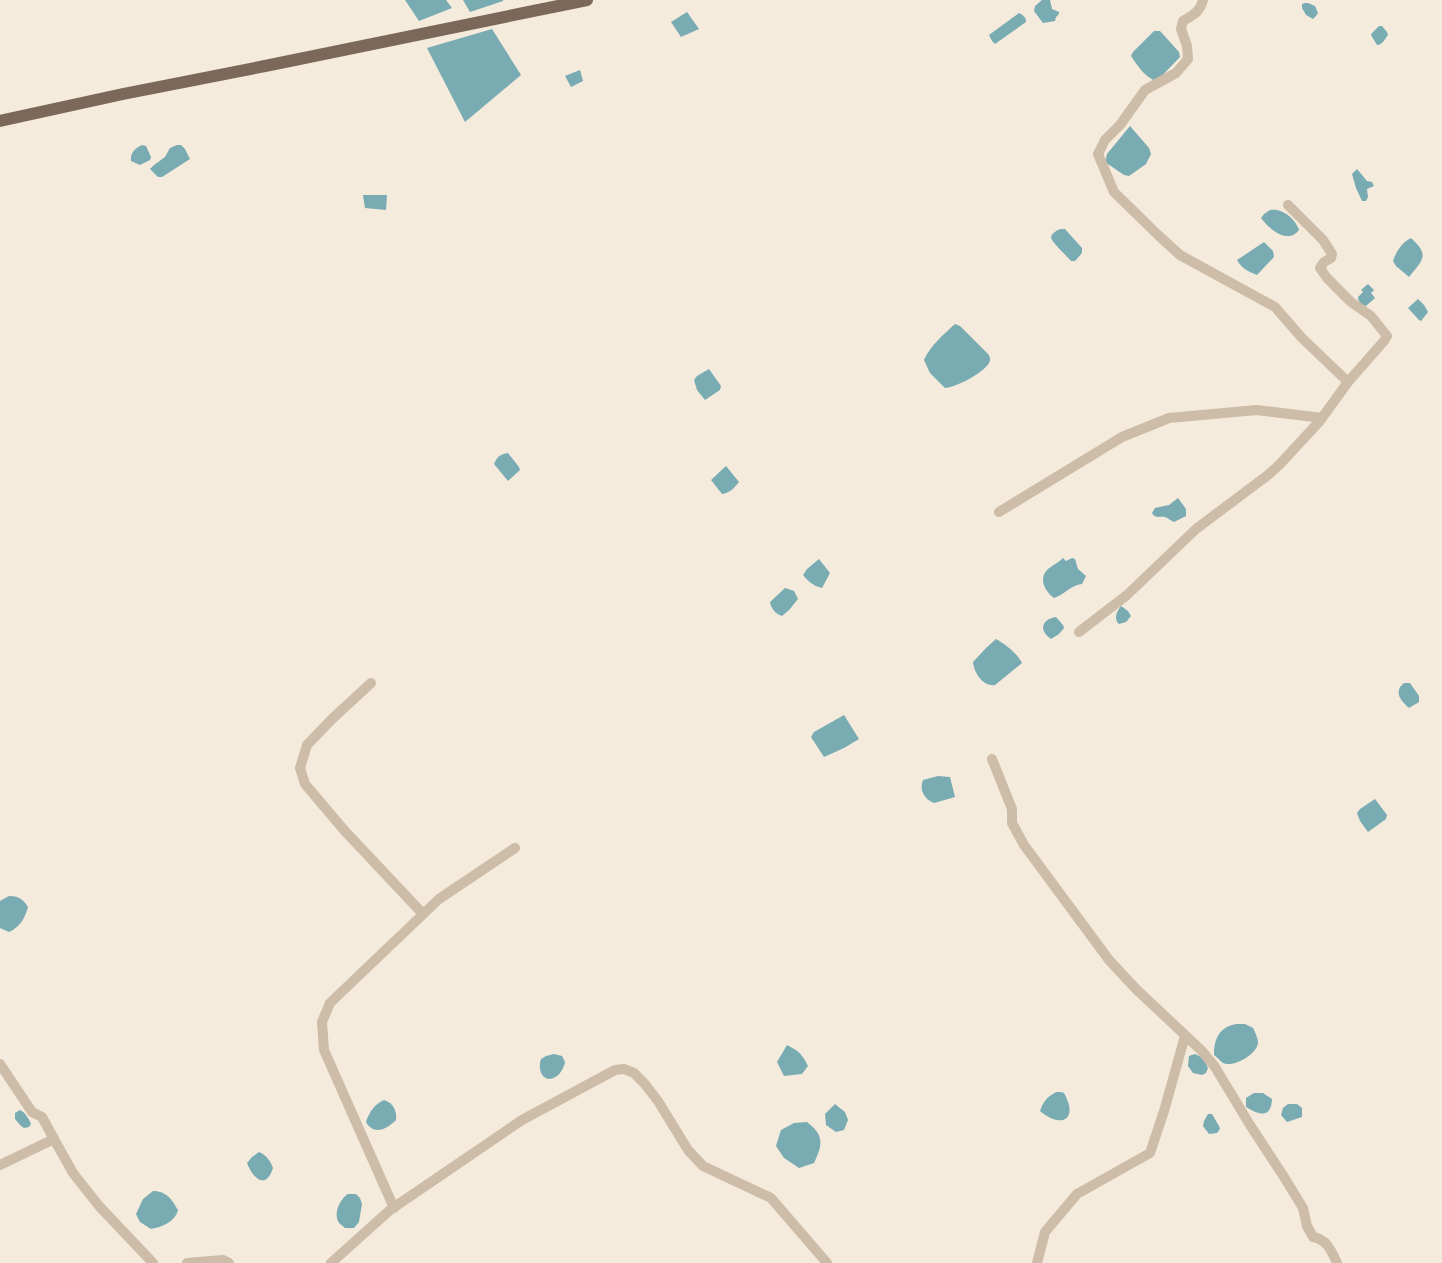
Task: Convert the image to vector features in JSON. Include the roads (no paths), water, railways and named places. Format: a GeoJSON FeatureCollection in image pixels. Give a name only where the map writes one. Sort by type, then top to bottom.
{"type":"FeatureCollection","features":[{"type":"Feature","properties":{"kind":"main road"},"geometry":{"type":"LineString","coordinates":[[0,121],[123,94],[270,66],[587,0]]}},
{"type":"Feature","properties":{"kind":"street"},"geometry":{"type":"LineString","coordinates":[[1203,0],[1200,10],[1183,21],[1180,30],[1188,46],[1188,58],[1176,73],[1145,90],[1120,125],[1105,140],[1098,154],[1114,192],[1169,245],[1180,255],[1275,307],[1302,338],[1348,382]]}},
{"type":"Feature","properties":{"kind":"street"},"geometry":{"type":"LineString","coordinates":[[1079,632],[1127,594],[1196,529],[1280,464],[1322,418],[1348,382],[1387,336],[1371,316],[1351,302],[1327,278],[1320,268],[1324,262],[1331,258],[1332,254],[1323,240],[1288,205]]}},
{"type":"Feature","properties":{"kind":"street"},"geometry":{"type":"LineString","coordinates":[[999,512],[1122,437],[1168,418],[1257,410],[1322,418]]}},
{"type":"Feature","properties":{"kind":"street"},"geometry":{"type":"LineString","coordinates":[[371,683],[307,745],[300,768],[305,784],[344,830],[423,914]]}},
{"type":"Feature","properties":{"kind":"street"},"geometry":{"type":"LineString","coordinates":[[992,760],[1012,809],[1012,823],[1024,844],[1109,960],[1136,989],[1202,1051],[1215,1067],[1303,1208],[1307,1226],[1313,1237],[1328,1245],[1338,1263]]}},
{"type":"Feature","properties":{"kind":"street"},"geometry":{"type":"LineString","coordinates":[[394,1208],[324,1050],[322,1022],[330,1003],[439,899],[515,848]]}},
{"type":"Feature","properties":{"kind":"street"},"geometry":{"type":"LineString","coordinates":[[1037,1263],[1045,1232],[1077,1194],[1150,1153],[1185,1036]]}},
{"type":"Feature","properties":{"kind":"street"},"geometry":{"type":"LineString","coordinates":[[0,1064],[32,1112],[42,1117],[73,1172],[99,1206],[153,1263]]}},
{"type":"Feature","properties":{"kind":"street"},"geometry":{"type":"LineString","coordinates":[[331,1263],[394,1208],[522,1120],[615,1070],[624,1069],[634,1073],[644,1083],[658,1101],[688,1150],[703,1166],[771,1198],[827,1263]]}},
{"type":"Feature","properties":{"kind":"street"},"geometry":{"type":"LineString","coordinates":[[0,1166],[54,1139]]}},
{"type":"Feature","properties":{"kind":"street"},"geometry":{"type":"LineString","coordinates":[[187,1263],[223,1260],[228,1263]]}},
{"type":"Feature","properties":{"kind":"water"},"geometry":{"type":"Polygon","coordinates":[[[405,0],[446,0],[452,8],[419,21],[405,0]]]}},
{"type":"Feature","properties":{"kind":"water"},"geometry":{"type":"Polygon","coordinates":[[[463,0],[503,0],[503,1],[470,12],[463,0]]]}},
{"type":"Feature","properties":{"kind":"water"},"geometry":{"type":"Polygon","coordinates":[[[1042,0],[1050,0],[1052,9],[1059,12],[1055,21],[1043,23],[1034,11],[1035,6],[1042,0]]]}},
{"type":"Feature","properties":{"kind":"water"},"geometry":{"type":"Polygon","coordinates":[[[1302,4],[1315,6],[1318,13],[1313,19],[1306,15],[1302,8],[1302,4]]]}},
{"type":"Feature","properties":{"kind":"water"},"geometry":{"type":"Polygon","coordinates":[[[687,12],[699,29],[681,37],[671,22],[687,12]]]}},
{"type":"Feature","properties":{"kind":"water"},"geometry":{"type":"Polygon","coordinates":[[[1019,13],[1024,16],[1026,22],[995,44],[989,35],[1019,13]]]}},
{"type":"Feature","properties":{"kind":"water"},"geometry":{"type":"Polygon","coordinates":[[[1379,26],[1382,26],[1388,35],[1382,43],[1377,45],[1371,35],[1379,26]]]}},
{"type":"Feature","properties":{"kind":"water"},"geometry":{"type":"Polygon","coordinates":[[[492,29],[521,75],[465,122],[427,48],[492,29]]]}},
{"type":"Feature","properties":{"kind":"water"},"geometry":{"type":"Polygon","coordinates":[[[1154,31],[1160,31],[1179,52],[1180,57],[1157,81],[1146,75],[1131,56],[1154,31]]]}},
{"type":"Feature","properties":{"kind":"water"},"geometry":{"type":"Polygon","coordinates":[[[580,70],[583,81],[571,87],[565,76],[580,70]]]}},
{"type":"Feature","properties":{"kind":"water"},"geometry":{"type":"Polygon","coordinates":[[[1130,126],[1149,148],[1151,154],[1146,164],[1129,176],[1124,175],[1105,162],[1107,154],[1130,126]]]}},
{"type":"Feature","properties":{"kind":"water"},"geometry":{"type":"Polygon","coordinates":[[[142,145],[146,146],[151,157],[150,160],[140,165],[131,161],[131,156],[142,145]]]}},
{"type":"Feature","properties":{"kind":"water"},"geometry":{"type":"Polygon","coordinates":[[[181,145],[185,149],[190,159],[162,177],[158,177],[150,169],[165,157],[170,148],[181,145]]]}},
{"type":"Feature","properties":{"kind":"water"},"geometry":{"type":"Polygon","coordinates":[[[1357,169],[1374,186],[1367,189],[1368,197],[1366,201],[1362,201],[1352,174],[1357,169]]]}},
{"type":"Feature","properties":{"kind":"water"},"geometry":{"type":"Polygon","coordinates":[[[363,195],[387,195],[386,210],[365,208],[363,195]]]}},
{"type":"Feature","properties":{"kind":"water"},"geometry":{"type":"Polygon","coordinates":[[[1270,210],[1288,215],[1295,222],[1299,230],[1290,236],[1284,236],[1274,231],[1261,218],[1270,210]]]}},
{"type":"Feature","properties":{"kind":"water"},"geometry":{"type":"Polygon","coordinates":[[[1065,229],[1082,248],[1082,253],[1075,261],[1071,261],[1051,237],[1052,234],[1065,229]]]}},
{"type":"Feature","properties":{"kind":"water"},"geometry":{"type":"Polygon","coordinates":[[[1411,238],[1421,249],[1422,258],[1409,277],[1393,261],[1400,248],[1411,238]]]}},
{"type":"Feature","properties":{"kind":"water"},"geometry":{"type":"Polygon","coordinates":[[[1264,242],[1273,251],[1274,257],[1257,275],[1251,273],[1237,260],[1264,242]]]}},
{"type":"Feature","properties":{"kind":"water"},"geometry":{"type":"Polygon","coordinates":[[[1368,284],[1374,290],[1371,293],[1375,298],[1366,306],[1360,303],[1358,297],[1363,292],[1361,290],[1368,284]]]}},
{"type":"Feature","properties":{"kind":"water"},"geometry":{"type":"Polygon","coordinates":[[[1418,299],[1428,312],[1421,321],[1408,308],[1418,299]]]}},
{"type":"Feature","properties":{"kind":"water"},"geometry":{"type":"Polygon","coordinates":[[[955,324],[960,326],[989,355],[990,360],[986,367],[976,375],[945,388],[930,373],[924,360],[934,345],[955,324]]]}},
{"type":"Feature","properties":{"kind":"water"},"geometry":{"type":"Polygon","coordinates":[[[709,369],[721,386],[720,390],[705,400],[697,390],[694,380],[709,369]]]}},
{"type":"Feature","properties":{"kind":"water"},"geometry":{"type":"Polygon","coordinates":[[[508,453],[520,470],[508,481],[494,464],[499,456],[508,453]]]}},
{"type":"Feature","properties":{"kind":"water"},"geometry":{"type":"Polygon","coordinates":[[[726,466],[739,482],[730,491],[722,494],[711,480],[726,466]]]}},
{"type":"Feature","properties":{"kind":"water"},"geometry":{"type":"Polygon","coordinates":[[[1178,498],[1186,509],[1186,516],[1174,522],[1165,517],[1153,515],[1152,513],[1155,508],[1169,505],[1178,498]]]}},
{"type":"Feature","properties":{"kind":"water"},"geometry":{"type":"Polygon","coordinates":[[[1063,558],[1066,561],[1072,558],[1075,559],[1078,569],[1086,576],[1082,584],[1074,586],[1054,598],[1044,586],[1043,578],[1047,570],[1063,558]]]}},
{"type":"Feature","properties":{"kind":"water"},"geometry":{"type":"Polygon","coordinates":[[[819,559],[830,573],[822,588],[811,583],[803,575],[819,559]]]}},
{"type":"Feature","properties":{"kind":"water"},"geometry":{"type":"Polygon","coordinates":[[[785,588],[794,591],[798,599],[782,616],[777,614],[770,602],[785,588]]]}},
{"type":"Feature","properties":{"kind":"water"},"geometry":{"type":"Polygon","coordinates":[[[1121,606],[1131,616],[1126,622],[1119,624],[1116,617],[1121,606]]]}},
{"type":"Feature","properties":{"kind":"water"},"geometry":{"type":"Polygon","coordinates":[[[1056,617],[1064,628],[1051,639],[1044,632],[1043,625],[1047,620],[1056,617]]]}},
{"type":"Feature","properties":{"kind":"water"},"geometry":{"type":"Polygon","coordinates":[[[996,639],[1011,649],[1022,663],[995,685],[991,685],[983,682],[975,671],[973,662],[996,639]]]}},
{"type":"Feature","properties":{"kind":"water"},"geometry":{"type":"Polygon","coordinates":[[[1404,683],[1410,683],[1419,696],[1419,702],[1409,708],[1399,696],[1399,690],[1404,683]]]}},
{"type":"Feature","properties":{"kind":"water"},"geometry":{"type":"Polygon","coordinates":[[[844,715],[859,739],[824,757],[811,737],[814,732],[844,715]]]}},
{"type":"Feature","properties":{"kind":"water"},"geometry":{"type":"Polygon","coordinates":[[[938,776],[950,777],[955,797],[934,803],[923,794],[922,784],[923,780],[938,776]]]}},
{"type":"Feature","properties":{"kind":"water"},"geometry":{"type":"Polygon","coordinates":[[[1375,799],[1387,815],[1386,819],[1368,832],[1357,813],[1375,799]]]}},
{"type":"Feature","properties":{"kind":"water"},"geometry":{"type":"Polygon","coordinates":[[[9,896],[20,899],[28,907],[22,922],[9,932],[0,928],[0,901],[9,896]]]}},
{"type":"Feature","properties":{"kind":"water"},"geometry":{"type":"Polygon","coordinates":[[[1245,1024],[1253,1028],[1258,1039],[1257,1047],[1239,1062],[1233,1064],[1223,1063],[1214,1055],[1215,1043],[1222,1031],[1230,1025],[1245,1024]]]}},
{"type":"Feature","properties":{"kind":"water"},"geometry":{"type":"Polygon","coordinates":[[[787,1045],[795,1049],[804,1058],[808,1066],[802,1074],[784,1076],[777,1062],[787,1045]]]}},
{"type":"Feature","properties":{"kind":"water"},"geometry":{"type":"Polygon","coordinates":[[[554,1054],[562,1056],[565,1062],[558,1075],[548,1079],[541,1072],[541,1059],[554,1054]]]}},
{"type":"Feature","properties":{"kind":"water"},"geometry":{"type":"Polygon","coordinates":[[[1195,1054],[1203,1058],[1208,1068],[1206,1073],[1202,1075],[1193,1073],[1188,1066],[1189,1056],[1195,1054]]]}},
{"type":"Feature","properties":{"kind":"water"},"geometry":{"type":"Polygon","coordinates":[[[1056,1092],[1064,1093],[1068,1102],[1070,1110],[1066,1119],[1055,1120],[1040,1111],[1046,1100],[1056,1092]]]}},
{"type":"Feature","properties":{"kind":"water"},"geometry":{"type":"Polygon","coordinates":[[[1254,1093],[1263,1093],[1272,1099],[1269,1110],[1264,1114],[1246,1107],[1246,1098],[1254,1093]]]}},
{"type":"Feature","properties":{"kind":"water"},"geometry":{"type":"Polygon","coordinates":[[[384,1100],[394,1108],[396,1120],[381,1130],[373,1129],[366,1122],[367,1118],[375,1106],[384,1100]]]}},
{"type":"Feature","properties":{"kind":"water"},"geometry":{"type":"Polygon","coordinates":[[[835,1104],[845,1112],[848,1120],[844,1130],[836,1132],[826,1125],[825,1114],[835,1104]]]}},
{"type":"Feature","properties":{"kind":"water"},"geometry":{"type":"Polygon","coordinates":[[[1288,1104],[1297,1104],[1302,1108],[1302,1117],[1287,1122],[1281,1115],[1283,1108],[1288,1104]]]}},
{"type":"Feature","properties":{"kind":"water"},"geometry":{"type":"Polygon","coordinates":[[[20,1110],[29,1120],[31,1124],[29,1127],[24,1128],[15,1119],[15,1113],[20,1110]]]}},
{"type":"Feature","properties":{"kind":"water"},"geometry":{"type":"Polygon","coordinates":[[[1208,1114],[1212,1114],[1219,1126],[1220,1129],[1217,1133],[1209,1134],[1203,1126],[1208,1114]]]}},
{"type":"Feature","properties":{"kind":"water"},"geometry":{"type":"Polygon","coordinates":[[[807,1122],[817,1131],[820,1145],[814,1163],[799,1168],[784,1158],[776,1146],[781,1130],[794,1123],[807,1122]]]}},
{"type":"Feature","properties":{"kind":"water"},"geometry":{"type":"Polygon","coordinates":[[[259,1152],[268,1158],[273,1168],[267,1179],[263,1180],[260,1180],[253,1174],[247,1163],[259,1152]]]}},
{"type":"Feature","properties":{"kind":"water"},"geometry":{"type":"Polygon","coordinates":[[[153,1191],[165,1194],[178,1210],[174,1218],[168,1223],[151,1229],[140,1222],[136,1214],[143,1199],[153,1191]]]}},
{"type":"Feature","properties":{"kind":"water"},"geometry":{"type":"Polygon","coordinates":[[[348,1194],[356,1194],[362,1204],[359,1222],[354,1228],[345,1228],[337,1219],[338,1207],[342,1199],[348,1194]]]}}]}
